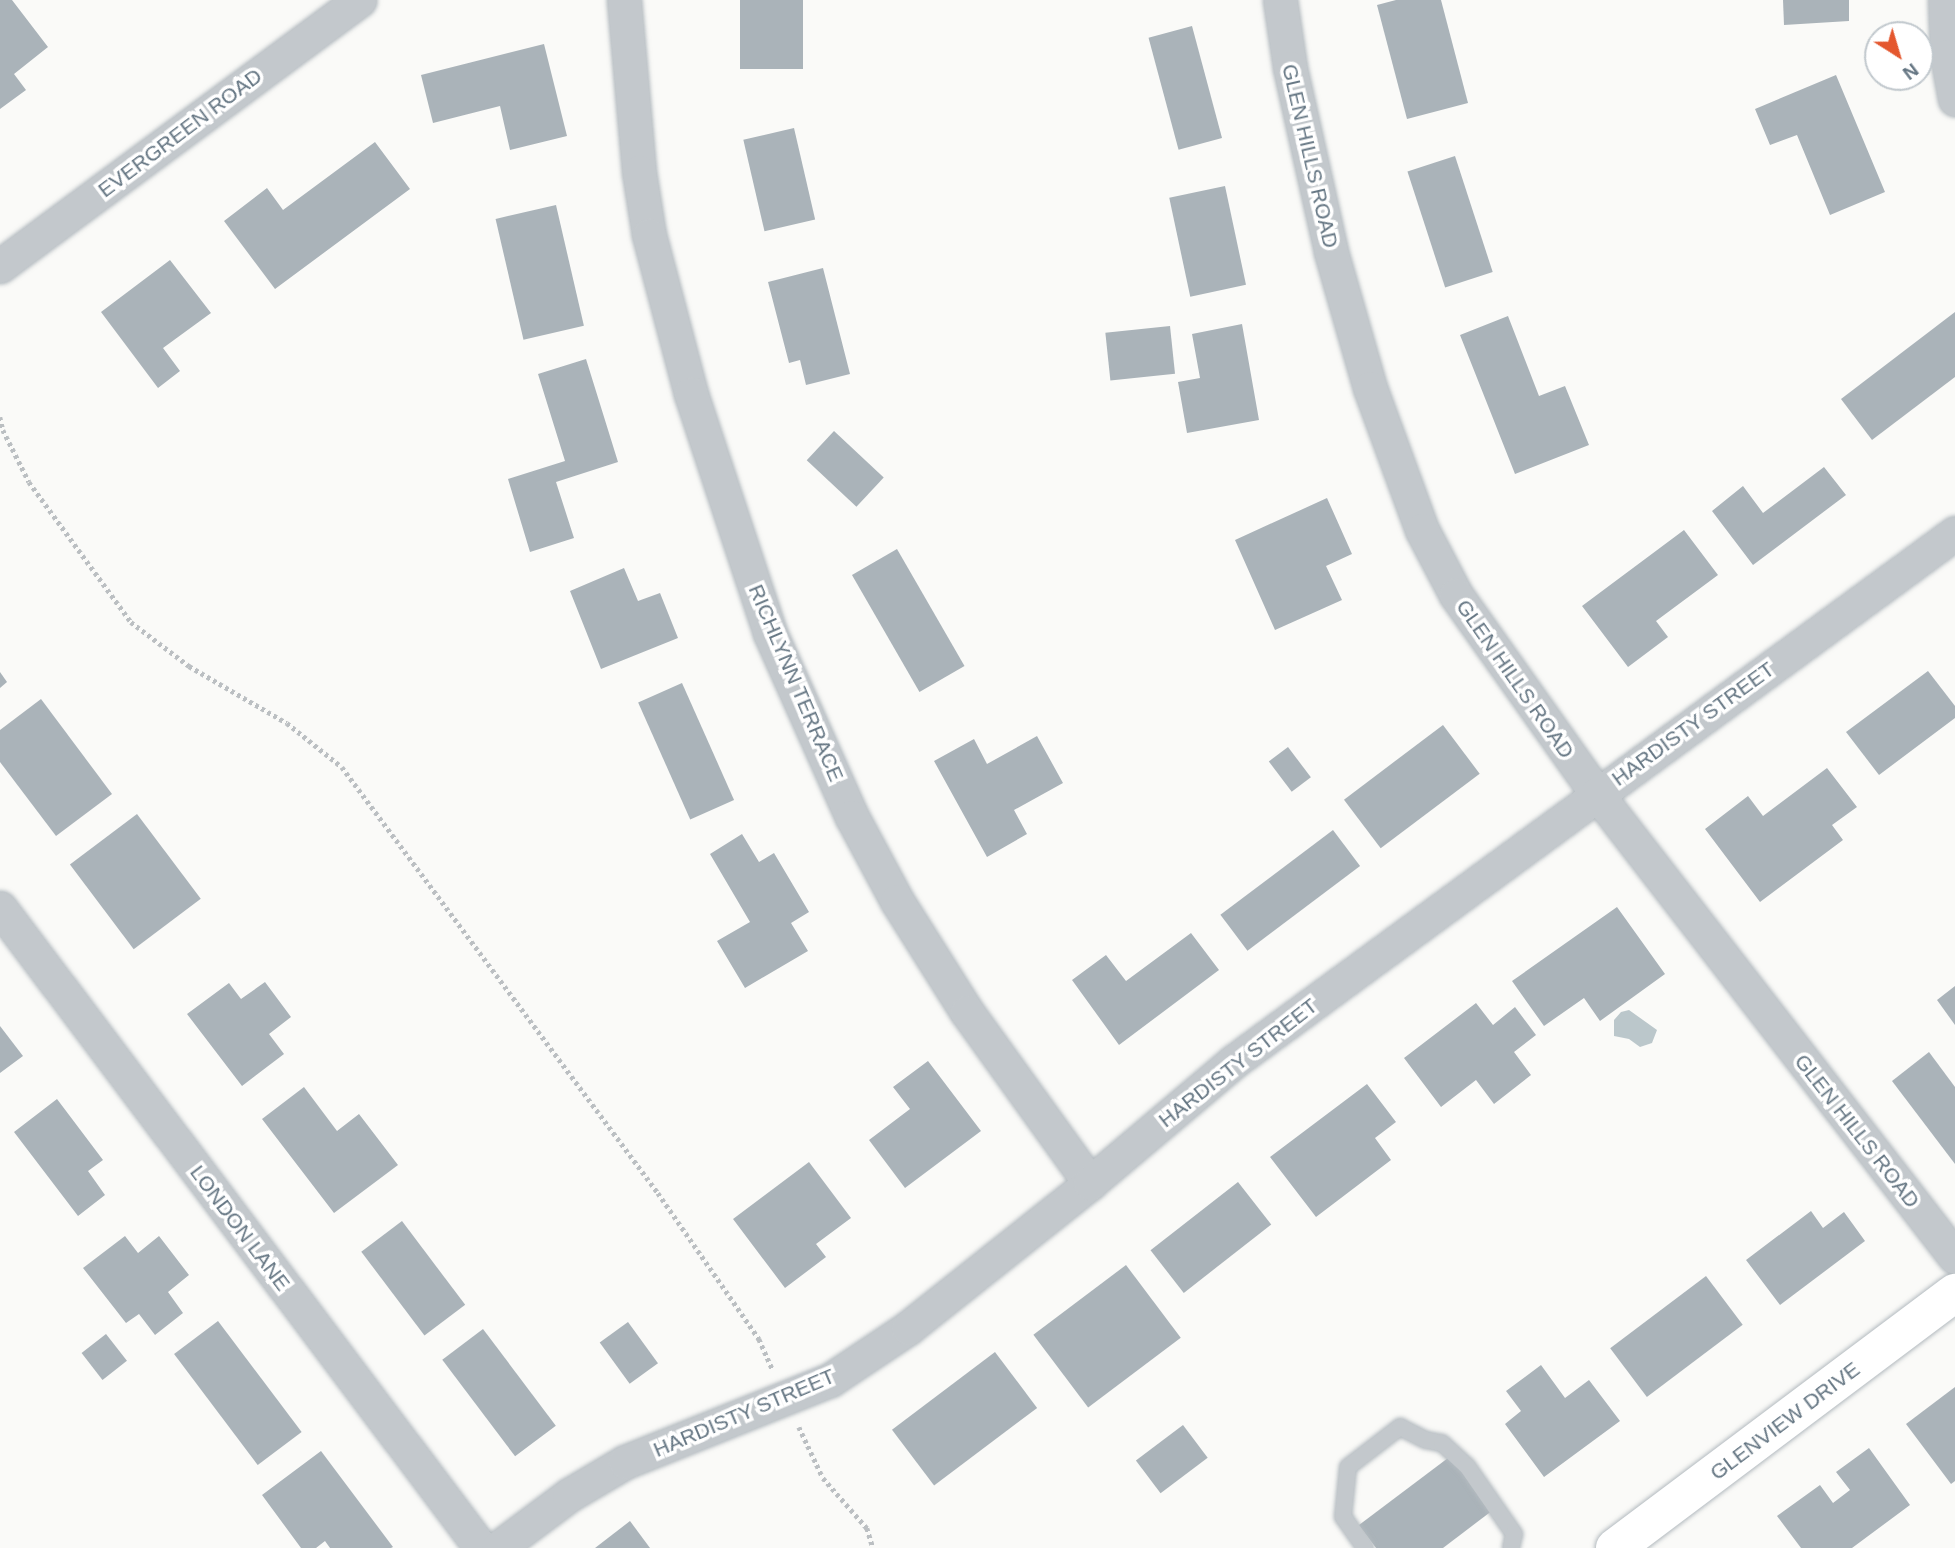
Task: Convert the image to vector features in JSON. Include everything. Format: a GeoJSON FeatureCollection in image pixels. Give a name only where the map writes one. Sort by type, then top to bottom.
{"type":"FeatureCollection","features":[{"type":"Feature","properties":{"kind":"main road","name":"GLENVIEW DRIVE"},"geometry":{"type":"LineString","coordinates":[[1615,1548],[1955,1293]]}},
{"type":"Feature","properties":{"kind":"street","name":"EVERGREEN ROAD"},"geometry":{"type":"LineString","coordinates":[[0,266],[359,0]]}},
{"type":"Feature","properties":{"kind":"street","name":"RICHLYNN TERRACE"},"geometry":{"type":"LineString","coordinates":[[624,0],[639,172],[649,236],[691,394],[770,633],[852,817],[897,901],[967,1012],[1090,1183]]}},
{"type":"Feature","properties":{"kind":"street","name":"GLEN HILLS ROAD"},"geometry":{"type":"LineString","coordinates":[[1280,0],[1290,68],[1331,252],[1370,388],[1422,530],[1456,596],[1597,794],[1955,1257]]}},
{"type":"Feature","properties":{"kind":"street"},"geometry":{"type":"LineString","coordinates":[[1945,0],[1947,56],[1955,99]]}},
{"type":"Feature","properties":{"kind":"street","name":"HARDISTY STREET"},"geometry":{"type":"LineString","coordinates":[[498,1548],[569,1495],[625,1462],[830,1380],[908,1328],[1090,1183],[1233,1062],[1955,533]]}},
{"type":"Feature","properties":{"kind":"street","name":"LONDON LANE"},"geometry":{"type":"LineString","coordinates":[[0,908],[481,1548]]}},
{"type":"Feature","properties":{"kind":"lane"},"geometry":{"type":"LineString","coordinates":[[1364,1548],[1343,1517],[1348,1467],[1400,1427],[1426,1440],[1442,1443],[1467,1466],[1514,1534],[1511,1548]]}},
{"type":"Feature","properties":{"kind":"path"},"geometry":{"type":"LineString","coordinates":[[0,417],[3,430],[29,482],[131,622],[189,666],[286,723],[342,767],[658,1193],[759,1339],[823,1478],[867,1528],[873,1548]]}},
{"type":"Feature","properties":{"kind":"shaded area"},"geometry":{"type":"Polygon","coordinates":[[[1629,1010],[1657,1030],[1652,1043],[1640,1047],[1629,1039],[1614,1036],[1614,1020],[1621,1012],[1629,1010]]]}},
{"type":"Feature","properties":{"kind":"building"},"geometry":{"type":"Polygon","coordinates":[[[0,0],[12,0],[48,47],[14,74],[26,90],[0,109],[0,0]]]}},
{"type":"Feature","properties":{"kind":"building"},"geometry":{"type":"Polygon","coordinates":[[[740,0],[803,0],[803,69],[740,69],[740,0]]]}},
{"type":"Feature","properties":{"kind":"building"},"geometry":{"type":"Polygon","coordinates":[[[1396,0],[1441,0],[1468,103],[1407,119],[1377,5],[1396,0]]]}},
{"type":"Feature","properties":{"kind":"building"},"geometry":{"type":"Polygon","coordinates":[[[1783,0],[1849,0],[1849,21],[1784,25],[1783,0]]]}},
{"type":"Feature","properties":{"kind":"building"},"geometry":{"type":"Polygon","coordinates":[[[1192,26],[1222,138],[1179,150],[1149,38],[1192,26]]]}},
{"type":"Feature","properties":{"kind":"building"},"geometry":{"type":"Polygon","coordinates":[[[544,44],[567,136],[510,150],[500,106],[433,123],[421,75],[544,44]]]}},
{"type":"Feature","properties":{"kind":"building"},"geometry":{"type":"Polygon","coordinates":[[[1836,75],[1885,192],[1830,215],[1797,135],[1770,145],[1755,109],[1836,75]]]}},
{"type":"Feature","properties":{"kind":"building"},"geometry":{"type":"Polygon","coordinates":[[[794,128],[815,220],[764,231],[743,140],[794,128]]]}},
{"type":"Feature","properties":{"kind":"building"},"geometry":{"type":"Polygon","coordinates":[[[375,142],[410,189],[275,289],[224,221],[267,188],[283,210],[375,142]]]}},
{"type":"Feature","properties":{"kind":"building"},"geometry":{"type":"Polygon","coordinates":[[[1455,156],[1493,272],[1445,287],[1407,171],[1455,156]]]}},
{"type":"Feature","properties":{"kind":"building"},"geometry":{"type":"Polygon","coordinates":[[[1225,186],[1246,285],[1190,297],[1169,198],[1225,186]]]}},
{"type":"Feature","properties":{"kind":"building"},"geometry":{"type":"Polygon","coordinates":[[[556,205],[584,326],[523,340],[496,219],[556,205]]]}},
{"type":"Feature","properties":{"kind":"building"},"geometry":{"type":"Polygon","coordinates":[[[170,260],[211,313],[163,348],[180,371],[158,388],[101,312],[170,260]]]}},
{"type":"Feature","properties":{"kind":"building"},"geometry":{"type":"Polygon","coordinates":[[[823,268],[850,374],[806,385],[800,360],[789,363],[768,282],[823,268]]]}},
{"type":"Feature","properties":{"kind":"building"},"geometry":{"type":"Polygon","coordinates":[[[1955,312],[1955,377],[1872,440],[1841,399],[1955,312]]]}},
{"type":"Feature","properties":{"kind":"building"},"geometry":{"type":"Polygon","coordinates":[[[1508,316],[1539,396],[1565,386],[1589,445],[1515,474],[1460,335],[1508,316]]]}},
{"type":"Feature","properties":{"kind":"building"},"geometry":{"type":"Polygon","coordinates":[[[1242,324],[1259,420],[1187,433],[1178,382],[1200,378],[1192,334],[1242,324]]]}},
{"type":"Feature","properties":{"kind":"building"},"geometry":{"type":"Polygon","coordinates":[[[1170,326],[1175,374],[1110,381],[1105,333],[1170,326]]]}},
{"type":"Feature","properties":{"kind":"building"},"geometry":{"type":"Polygon","coordinates":[[[586,359],[618,462],[556,482],[574,538],[530,552],[508,479],[565,461],[538,374],[586,359]]]}},
{"type":"Feature","properties":{"kind":"building"},"geometry":{"type":"Polygon","coordinates":[[[834,431],[884,477],[856,507],[807,460],[834,431]]]}},
{"type":"Feature","properties":{"kind":"building"},"geometry":{"type":"Polygon","coordinates":[[[1824,467],[1846,495],[1753,565],[1712,511],[1743,486],[1763,513],[1824,467]]]}},
{"type":"Feature","properties":{"kind":"building"},"geometry":{"type":"Polygon","coordinates":[[[1327,498],[1352,554],[1326,566],[1342,600],[1275,630],[1235,540],[1327,498]]]}},
{"type":"Feature","properties":{"kind":"building"},"geometry":{"type":"Polygon","coordinates":[[[1684,530],[1718,575],[1656,621],[1668,637],[1628,667],[1582,606],[1684,530]]]}},
{"type":"Feature","properties":{"kind":"building"},"geometry":{"type":"Polygon","coordinates":[[[897,549],[964,666],[919,692],[852,575],[897,549]]]}},
{"type":"Feature","properties":{"kind":"building"},"geometry":{"type":"Polygon","coordinates":[[[624,568],[638,601],[660,593],[678,638],[601,669],[570,591],[624,568]]]}},
{"type":"Feature","properties":{"kind":"building"},"geometry":{"type":"Polygon","coordinates":[[[1928,671],[1955,706],[1955,718],[1879,775],[1846,732],[1928,671]]]}},
{"type":"Feature","properties":{"kind":"building"},"geometry":{"type":"Polygon","coordinates":[[[0,672],[7,682],[0,688],[0,672]]]}},
{"type":"Feature","properties":{"kind":"building"},"geometry":{"type":"Polygon","coordinates":[[[682,683],[734,800],[690,819],[638,703],[682,683]]]}},
{"type":"Feature","properties":{"kind":"building"},"geometry":{"type":"Polygon","coordinates":[[[41,699],[112,794],[56,836],[0,762],[0,730],[41,699]]]}},
{"type":"Feature","properties":{"kind":"building"},"geometry":{"type":"Polygon","coordinates":[[[1443,725],[1480,774],[1381,848],[1344,800],[1443,725]]]}},
{"type":"Feature","properties":{"kind":"building"},"geometry":{"type":"Polygon","coordinates":[[[1037,736],[1063,783],[1014,810],[1027,834],[987,857],[934,761],[974,739],[987,764],[1037,736]]]}},
{"type":"Feature","properties":{"kind":"building"},"geometry":{"type":"Polygon","coordinates":[[[1288,747],[1311,777],[1292,792],[1269,761],[1288,747]]]}},
{"type":"Feature","properties":{"kind":"building"},"geometry":{"type":"Polygon","coordinates":[[[1827,768],[1857,807],[1832,825],[1843,840],[1760,902],[1705,829],[1748,796],[1763,816],[1827,768]]]}},
{"type":"Feature","properties":{"kind":"building"},"geometry":{"type":"Polygon","coordinates":[[[137,814],[201,899],[134,949],[70,865],[137,814]]]}},
{"type":"Feature","properties":{"kind":"building"},"geometry":{"type":"Polygon","coordinates":[[[1333,830],[1360,866],[1247,951],[1220,915],[1333,830]]]}},
{"type":"Feature","properties":{"kind":"building"},"geometry":{"type":"Polygon","coordinates":[[[742,834],[759,862],[774,853],[809,912],[791,923],[808,951],[745,988],[717,941],[750,922],[710,854],[742,834]]]}},
{"type":"Feature","properties":{"kind":"building"},"geometry":{"type":"Polygon","coordinates":[[[1617,907],[1665,974],[1600,1021],[1584,998],[1544,1026],[1512,981],[1617,907]]]}},
{"type":"Feature","properties":{"kind":"building"},"geometry":{"type":"Polygon","coordinates":[[[1191,933],[1219,970],[1119,1045],[1072,980],[1106,955],[1126,981],[1191,933]]]}},
{"type":"Feature","properties":{"kind":"building"},"geometry":{"type":"Polygon","coordinates":[[[265,982],[291,1017],[269,1034],[284,1054],[242,1086],[187,1014],[229,983],[241,999],[265,982]]]}},
{"type":"Feature","properties":{"kind":"building"},"geometry":{"type":"Polygon","coordinates":[[[1955,986],[1955,1025],[1937,1000],[1955,986]]]}},
{"type":"Feature","properties":{"kind":"building"},"geometry":{"type":"Polygon","coordinates":[[[1476,1003],[1493,1025],[1515,1007],[1536,1035],[1514,1052],[1531,1075],[1494,1104],[1476,1080],[1441,1107],[1404,1058],[1476,1003]]]}},
{"type":"Feature","properties":{"kind":"building"},"geometry":{"type":"Polygon","coordinates":[[[0,1026],[23,1056],[0,1073],[0,1026]]]}},
{"type":"Feature","properties":{"kind":"building"},"geometry":{"type":"Polygon","coordinates":[[[1929,1052],[1955,1087],[1955,1164],[1892,1081],[1929,1052]]]}},
{"type":"Feature","properties":{"kind":"building"},"geometry":{"type":"Polygon","coordinates":[[[928,1061],[981,1131],[905,1188],[869,1140],[910,1109],[893,1087],[928,1061]]]}},
{"type":"Feature","properties":{"kind":"building"},"geometry":{"type":"Polygon","coordinates":[[[1367,1084],[1396,1122],[1375,1138],[1391,1160],[1316,1217],[1270,1157],[1367,1084]]]}},
{"type":"Feature","properties":{"kind":"building"},"geometry":{"type":"Polygon","coordinates":[[[304,1087],[337,1131],[359,1114],[398,1165],[334,1213],[262,1119],[304,1087]]]}},
{"type":"Feature","properties":{"kind":"building"},"geometry":{"type":"Polygon","coordinates":[[[57,1099],[103,1160],[88,1171],[105,1195],[78,1216],[14,1132],[57,1099]]]}},
{"type":"Feature","properties":{"kind":"building"},"geometry":{"type":"Polygon","coordinates":[[[809,1162],[851,1218],[816,1244],[826,1257],[785,1288],[733,1219],[809,1162]]]}},
{"type":"Feature","properties":{"kind":"building"},"geometry":{"type":"Polygon","coordinates":[[[1238,1182],[1271,1225],[1184,1293],[1151,1250],[1238,1182]]]}},
{"type":"Feature","properties":{"kind":"building"},"geometry":{"type":"Polygon","coordinates":[[[1811,1211],[1823,1228],[1844,1212],[1865,1241],[1780,1305],[1746,1260],[1811,1211]]]}},
{"type":"Feature","properties":{"kind":"building"},"geometry":{"type":"Polygon","coordinates":[[[402,1221],[465,1305],[424,1336],[361,1252],[402,1221]]]}},
{"type":"Feature","properties":{"kind":"building"},"geometry":{"type":"Polygon","coordinates":[[[125,1236],[138,1253],[159,1236],[189,1275],[168,1292],[183,1313],[155,1335],[139,1314],[126,1323],[83,1268],[125,1236]]]}},
{"type":"Feature","properties":{"kind":"building"},"geometry":{"type":"Polygon","coordinates":[[[1126,1265],[1181,1338],[1088,1407],[1033,1335],[1126,1265]]]}},
{"type":"Feature","properties":{"kind":"building"},"geometry":{"type":"Polygon","coordinates":[[[1706,1276],[1743,1325],[1647,1397],[1610,1348],[1706,1276]]]}},
{"type":"Feature","properties":{"kind":"building"},"geometry":{"type":"Polygon","coordinates":[[[218,1321],[302,1432],[258,1465],[174,1354],[218,1321]]]}},
{"type":"Feature","properties":{"kind":"building"},"geometry":{"type":"Polygon","coordinates":[[[628,1322],[658,1363],[630,1384],[600,1343],[628,1322]]]}},
{"type":"Feature","properties":{"kind":"building"},"geometry":{"type":"Polygon","coordinates":[[[483,1329],[556,1426],[515,1456],[442,1360],[483,1329]]]}},
{"type":"Feature","properties":{"kind":"building"},"geometry":{"type":"Polygon","coordinates":[[[106,1334],[127,1361],[103,1380],[82,1353],[106,1334]]]}},
{"type":"Feature","properties":{"kind":"building"},"geometry":{"type":"Polygon","coordinates":[[[995,1352],[1037,1408],[934,1486],[892,1430],[995,1352]]]}},
{"type":"Feature","properties":{"kind":"building"},"geometry":{"type":"Polygon","coordinates":[[[1541,1365],[1565,1398],[1589,1380],[1620,1421],[1544,1477],[1505,1424],[1521,1411],[1506,1391],[1541,1365]]]}},
{"type":"Feature","properties":{"kind":"building"},"geometry":{"type":"Polygon","coordinates":[[[1955,1387],[1955,1481],[1951,1484],[1906,1424],[1955,1387]]]}},
{"type":"Feature","properties":{"kind":"building"},"geometry":{"type":"Polygon","coordinates":[[[1183,1425],[1208,1458],[1161,1493],[1136,1461],[1183,1425]]]}},
{"type":"Feature","properties":{"kind":"building"},"geometry":{"type":"Polygon","coordinates":[[[1869,1448],[1910,1505],[1852,1548],[1801,1548],[1777,1516],[1820,1485],[1833,1503],[1850,1490],[1836,1472],[1869,1448]]]}},
{"type":"Feature","properties":{"kind":"building"},"geometry":{"type":"Polygon","coordinates":[[[321,1451],[393,1547],[330,1548],[325,1541],[316,1548],[301,1548],[262,1495],[321,1451]]]}},
{"type":"Feature","properties":{"kind":"building"},"geometry":{"type":"Polygon","coordinates":[[[1452,1455],[1493,1510],[1443,1548],[1376,1548],[1359,1525],[1452,1455]]]}},
{"type":"Feature","properties":{"kind":"building"},"geometry":{"type":"Polygon","coordinates":[[[630,1521],[650,1548],[595,1548],[630,1521]]]}}]}
